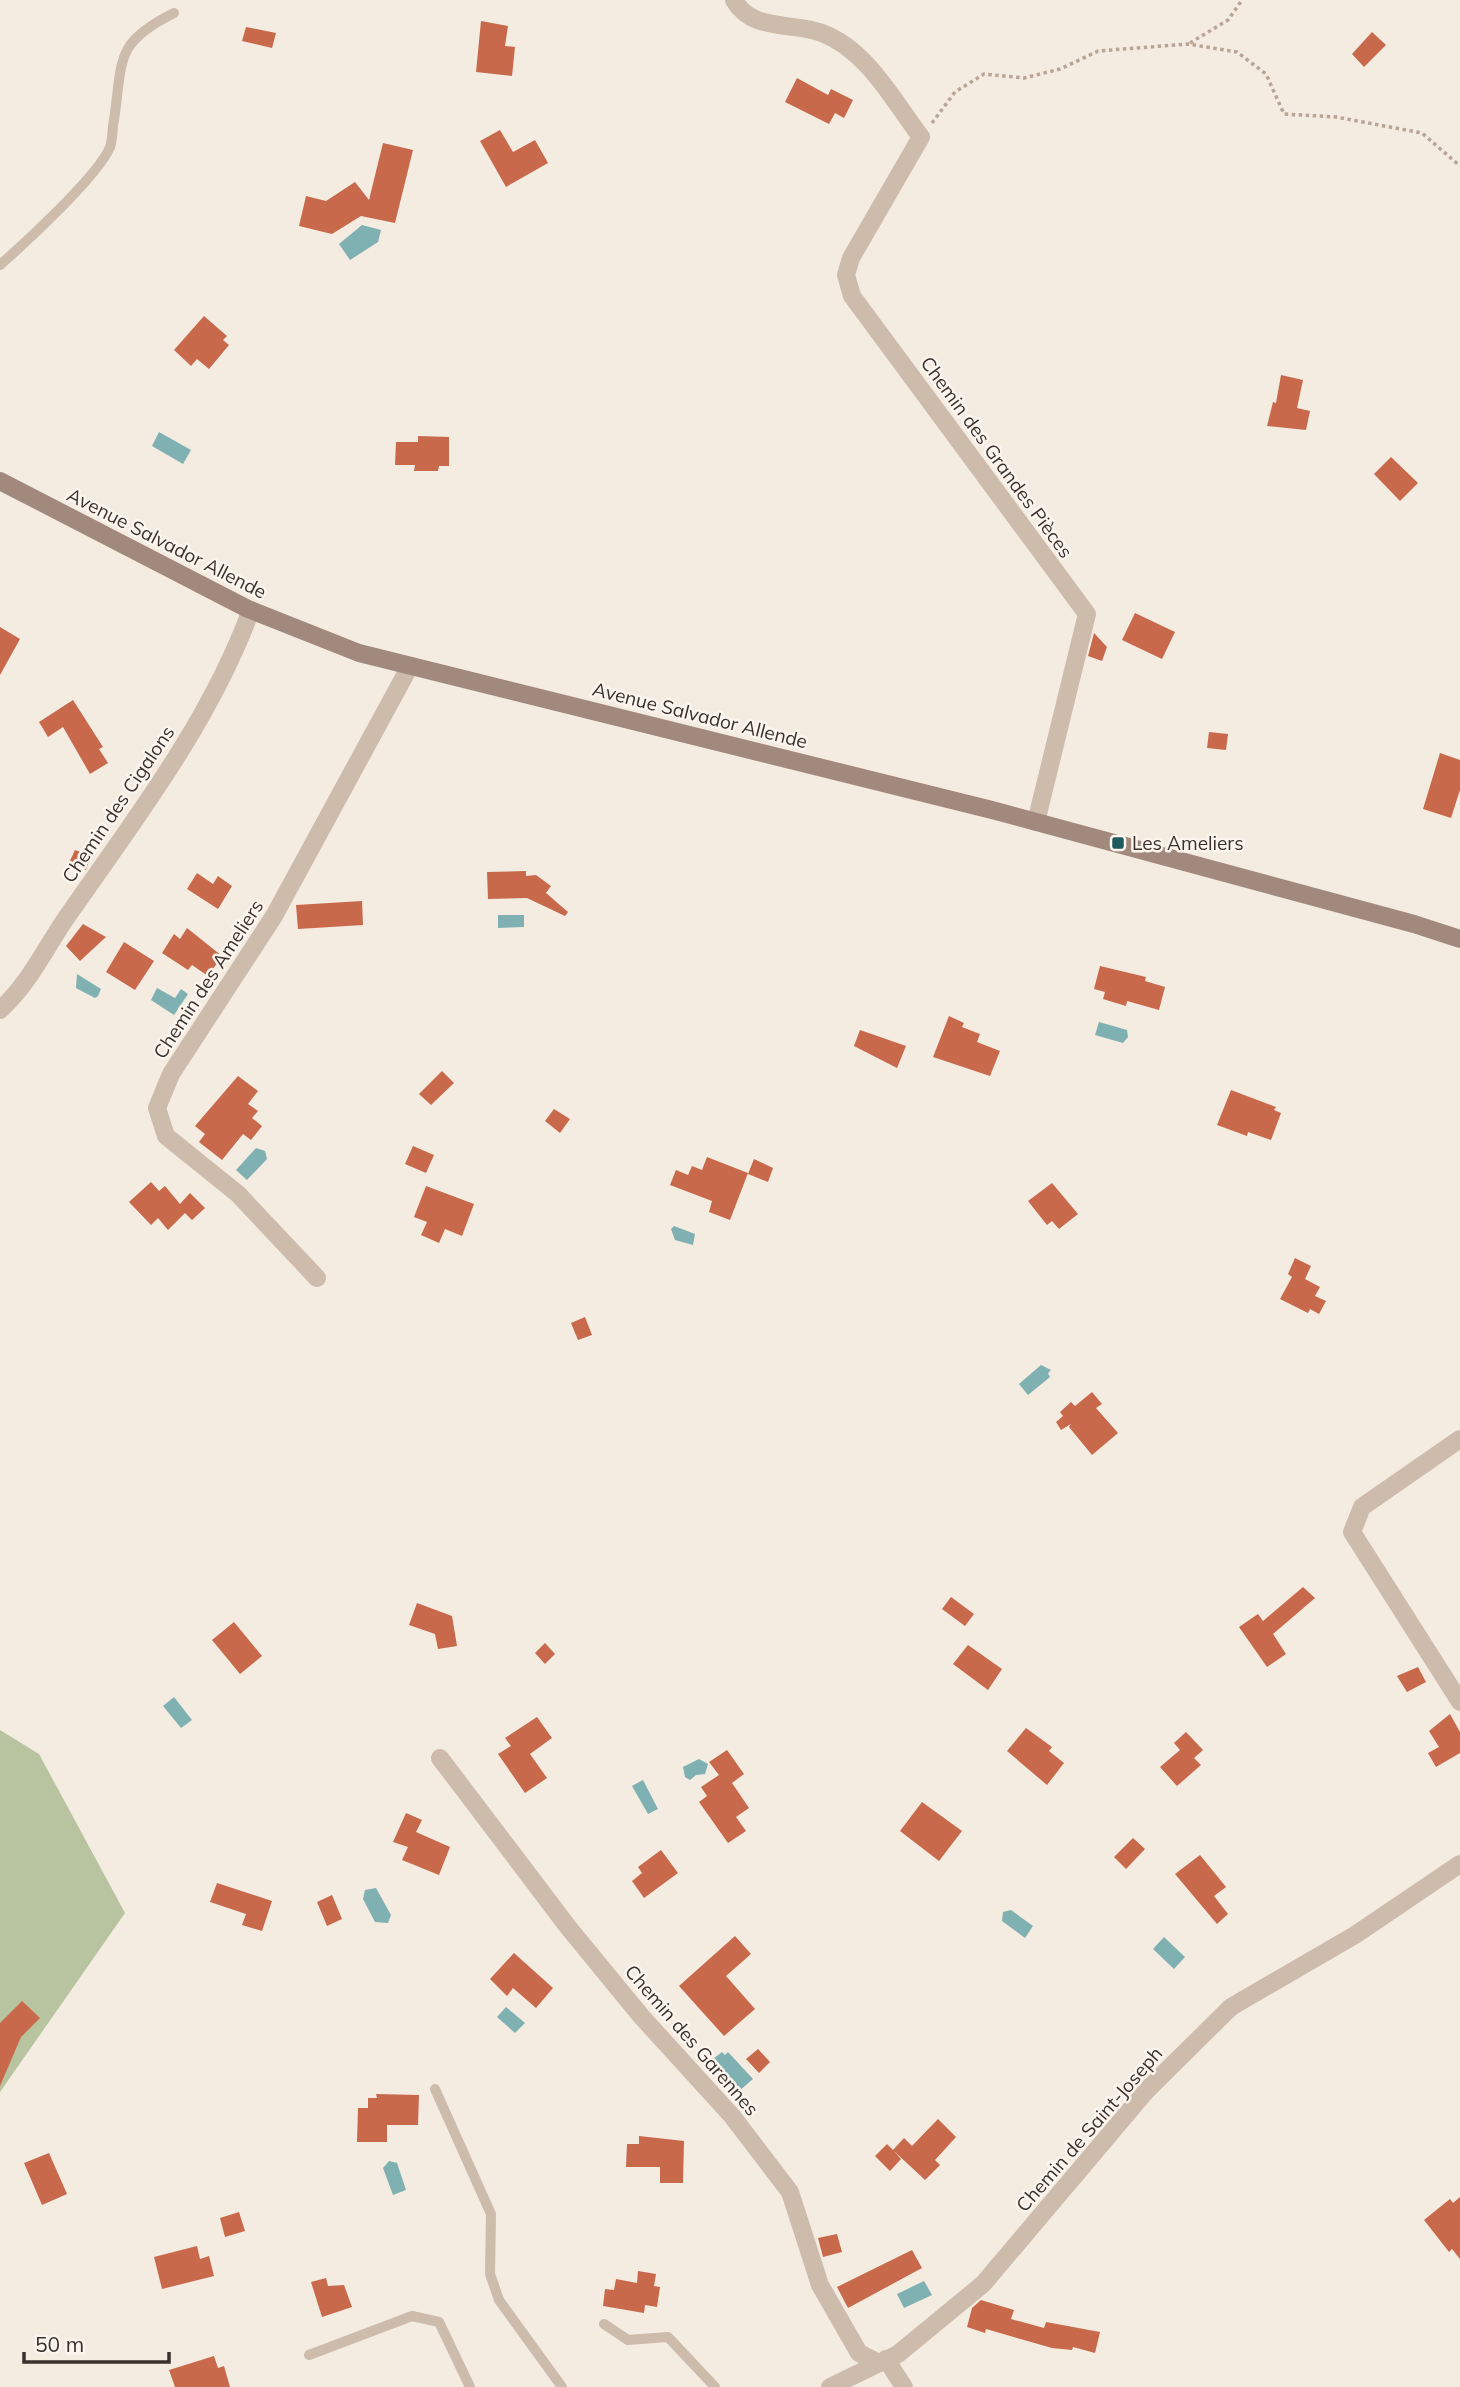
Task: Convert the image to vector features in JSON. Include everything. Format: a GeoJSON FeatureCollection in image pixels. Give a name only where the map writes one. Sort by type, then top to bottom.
{"type":"FeatureCollection","features":[{"type":"Feature","properties":{"kind":"main road","name":"Avenue Salvador Allende"},"geometry":{"type":"LineString","coordinates":[[0,481],[251,610],[359,653],[1036,822],[1415,924],[1460,939]]}},
{"type":"Feature","properties":{"kind":"main road","name":"Avenue Salvador Allende"},"geometry":{"type":"LineString","coordinates":[[1415,924],[1460,933]]}},
{"type":"Feature","properties":{"kind":"street"},"geometry":{"type":"LineString","coordinates":[[734,0],[754,19],[820,32],[843,43],[865,62],[921,137]]}},
{"type":"Feature","properties":{"kind":"street","name":"Chemin des Grandes Pièces"},"geometry":{"type":"LineString","coordinates":[[921,137],[850,258],[846,275],[852,296],[1087,614],[1036,822]]}},
{"type":"Feature","properties":{"kind":"street","name":"Chemin des Cigalons"},"geometry":{"type":"LineString","coordinates":[[0,1010],[28,980],[61,925],[182,751],[237,648],[251,610]]}},
{"type":"Feature","properties":{"kind":"street","name":"Chemin des Ameliers"},"geometry":{"type":"LineString","coordinates":[[317,1278],[238,1194],[166,1136],[157,1108],[171,1074],[274,916],[349,783],[410,666]]}},
{"type":"Feature","properties":{"kind":"street"},"geometry":{"type":"LineString","coordinates":[[1460,1439],[1362,1507],[1352,1532],[1460,1702]]}},
{"type":"Feature","properties":{"kind":"street","name":"Chemin des Garennes"},"geometry":{"type":"LineString","coordinates":[[440,1758],[568,1927],[641,2016],[733,2116],[789,2192],[820,2285],[859,2353],[883,2361],[904,2387]]}},
{"type":"Feature","properties":{"kind":"street","name":"Chemin de Saint-Joseph"},"geometry":{"type":"LineString","coordinates":[[830,2387],[898,2354],[983,2284],[1147,2090],[1231,2007],[1355,1935],[1460,1864]]}},
{"type":"Feature","properties":{"kind":"lane"},"geometry":{"type":"LineString","coordinates":[[0,265],[32,237],[96,167],[110,147],[124,48],[151,24],[174,13]]}},
{"type":"Feature","properties":{"kind":"lane"},"geometry":{"type":"LineString","coordinates":[[435,2089],[491,2214],[490,2274],[499,2300],[562,2387]]}},
{"type":"Feature","properties":{"kind":"lane"},"geometry":{"type":"LineString","coordinates":[[309,2355],[412,2316],[439,2322],[470,2387]]}},
{"type":"Feature","properties":{"kind":"lane"},"geometry":{"type":"LineString","coordinates":[[604,2324],[628,2340],[668,2337],[715,2387]]}},
{"type":"Feature","properties":{"kind":"path"},"geometry":{"type":"LineString","coordinates":[[1188,44],[1228,20],[1242,0]]}},
{"type":"Feature","properties":{"kind":"path"},"geometry":{"type":"LineString","coordinates":[[921,137],[955,92],[984,74],[1024,78],[1060,69],[1098,51],[1188,44],[1237,52],[1266,74],[1284,114],[1336,117],[1422,132],[1460,166]]}},
{"type":"Feature","properties":{"kind":"green space"},"geometry":{"type":"Polygon","coordinates":[[[0,1730],[39,1754],[125,1913],[0,2092],[0,1730]]]}},
{"type":"Feature","properties":{"kind":"water"},"geometry":{"type":"Polygon","coordinates":[[[362,225],[381,230],[378,242],[350,260],[339,244],[362,225]]]}},
{"type":"Feature","properties":{"kind":"water"},"geometry":{"type":"Polygon","coordinates":[[[159,432],[191,450],[183,464],[152,446],[159,432]]]}},
{"type":"Feature","properties":{"kind":"water"},"geometry":{"type":"Polygon","coordinates":[[[498,915],[524,915],[524,927],[498,928],[498,915]]]}},
{"type":"Feature","properties":{"kind":"water"},"geometry":{"type":"Polygon","coordinates":[[[77,974],[101,989],[98,996],[95,998],[76,988],[77,974]]]}},
{"type":"Feature","properties":{"kind":"water"},"geometry":{"type":"Polygon","coordinates":[[[157,988],[175,998],[181,989],[188,994],[174,1015],[151,1000],[157,988]]]}},
{"type":"Feature","properties":{"kind":"water"},"geometry":{"type":"Polygon","coordinates":[[[1099,1022],[1127,1030],[1128,1037],[1123,1043],[1095,1035],[1099,1022]]]}},
{"type":"Feature","properties":{"kind":"water"},"geometry":{"type":"Polygon","coordinates":[[[256,1148],[265,1151],[267,1159],[247,1180],[236,1170],[256,1148]]]}},
{"type":"Feature","properties":{"kind":"water"},"geometry":{"type":"Polygon","coordinates":[[[674,1226],[695,1234],[693,1245],[675,1240],[671,1229],[674,1226]]]}},
{"type":"Feature","properties":{"kind":"water"},"geometry":{"type":"Polygon","coordinates":[[[1041,1365],[1051,1370],[1048,1373],[1050,1377],[1028,1395],[1019,1384],[1041,1365]]]}},
{"type":"Feature","properties":{"kind":"water"},"geometry":{"type":"Polygon","coordinates":[[[174,1697],[192,1720],[181,1728],[163,1706],[174,1697]]]}},
{"type":"Feature","properties":{"kind":"water"},"geometry":{"type":"Polygon","coordinates":[[[699,1759],[708,1764],[705,1774],[696,1775],[690,1780],[685,1777],[683,1767],[699,1759]]]}},
{"type":"Feature","properties":{"kind":"water"},"geometry":{"type":"Polygon","coordinates":[[[643,1780],[658,1809],[648,1814],[632,1786],[643,1780]]]}},
{"type":"Feature","properties":{"kind":"water"},"geometry":{"type":"Polygon","coordinates":[[[376,1888],[391,1915],[388,1923],[375,1922],[363,1899],[365,1890],[376,1888]]]}},
{"type":"Feature","properties":{"kind":"water"},"geometry":{"type":"Polygon","coordinates":[[[1011,1910],[1033,1926],[1025,1938],[1002,1921],[1003,1912],[1011,1910]]]}},
{"type":"Feature","properties":{"kind":"water"},"geometry":{"type":"Polygon","coordinates":[[[1164,1937],[1185,1957],[1174,1969],[1153,1949],[1164,1937]]]}},
{"type":"Feature","properties":{"kind":"water"},"geometry":{"type":"Polygon","coordinates":[[[506,2007],[525,2023],[515,2033],[497,2017],[506,2007]]]}},
{"type":"Feature","properties":{"kind":"water"},"geometry":{"type":"Polygon","coordinates":[[[722,2052],[725,2055],[728,2052],[753,2079],[738,2092],[714,2065],[717,2062],[713,2059],[722,2052]]]}},
{"type":"Feature","properties":{"kind":"water"},"geometry":{"type":"Polygon","coordinates":[[[389,2161],[397,2163],[406,2190],[393,2195],[383,2168],[389,2161]]]}},
{"type":"Feature","properties":{"kind":"water"},"geometry":{"type":"Polygon","coordinates":[[[924,2281],[932,2295],[904,2308],[897,2294],[924,2281]]]}},
{"type":"Feature","properties":{"kind":"building"},"geometry":{"type":"Polygon","coordinates":[[[481,21],[508,26],[505,46],[515,47],[512,76],[476,72],[481,21]]]}},
{"type":"Feature","properties":{"kind":"building"},"geometry":{"type":"Polygon","coordinates":[[[246,27],[276,33],[272,48],[242,41],[246,27]]]}},
{"type":"Feature","properties":{"kind":"building"},"geometry":{"type":"Polygon","coordinates":[[[1372,32],[1386,45],[1364,67],[1352,54],[1372,32]]]}},
{"type":"Feature","properties":{"kind":"building"},"geometry":{"type":"Polygon","coordinates":[[[797,78],[828,95],[831,89],[853,100],[844,118],[835,113],[829,124],[785,102],[797,78]]]}},
{"type":"Feature","properties":{"kind":"building"},"geometry":{"type":"Polygon","coordinates":[[[500,130],[513,152],[535,140],[548,163],[506,187],[480,141],[500,130]]]}},
{"type":"Feature","properties":{"kind":"building"},"geometry":{"type":"Polygon","coordinates":[[[383,143],[413,150],[395,223],[361,216],[332,234],[299,226],[306,196],[326,201],[355,182],[369,200],[383,143]]]}},
{"type":"Feature","properties":{"kind":"building"},"geometry":{"type":"Polygon","coordinates":[[[204,316],[227,336],[223,340],[229,345],[209,369],[197,359],[191,366],[174,350],[204,316]]]}},
{"type":"Feature","properties":{"kind":"building"},"geometry":{"type":"Polygon","coordinates":[[[1281,375],[1303,380],[1297,408],[1310,411],[1306,430],[1267,426],[1273,402],[1276,403],[1281,375]]]}},
{"type":"Feature","properties":{"kind":"building"},"geometry":{"type":"Polygon","coordinates":[[[418,436],[449,437],[449,466],[439,466],[438,471],[414,471],[415,465],[395,465],[396,442],[418,442],[418,436]]]}},
{"type":"Feature","properties":{"kind":"building"},"geometry":{"type":"Polygon","coordinates":[[[1391,457],[1418,483],[1400,501],[1374,474],[1391,457]]]}},
{"type":"Feature","properties":{"kind":"building"},"geometry":{"type":"Polygon","coordinates":[[[1135,613],[1175,632],[1162,659],[1122,640],[1135,613]]]}},
{"type":"Feature","properties":{"kind":"building"},"geometry":{"type":"Polygon","coordinates":[[[0,627],[20,639],[0,675],[0,627]]]}},
{"type":"Feature","properties":{"kind":"building"},"geometry":{"type":"Polygon","coordinates":[[[1094,633],[1107,647],[1102,661],[1088,656],[1094,633]]]}},
{"type":"Feature","properties":{"kind":"building"},"geometry":{"type":"Polygon","coordinates":[[[73,700],[103,747],[99,749],[108,763],[90,774],[63,727],[48,737],[39,722],[73,700]]]}},
{"type":"Feature","properties":{"kind":"building"},"geometry":{"type":"Polygon","coordinates":[[[1209,732],[1228,734],[1226,750],[1207,748],[1209,732]]]}},
{"type":"Feature","properties":{"kind":"building"},"geometry":{"type":"Polygon","coordinates":[[[1440,753],[1460,760],[1460,790],[1451,818],[1423,809],[1440,753]]]}},
{"type":"Feature","properties":{"kind":"building"},"geometry":{"type":"Polygon","coordinates":[[[75,850],[91,856],[86,870],[69,863],[75,850]]]}},
{"type":"Feature","properties":{"kind":"building"},"geometry":{"type":"Polygon","coordinates":[[[526,871],[526,876],[536,875],[551,886],[546,893],[568,912],[565,916],[527,898],[488,899],[487,872],[526,871]]]}},
{"type":"Feature","properties":{"kind":"building"},"geometry":{"type":"Polygon","coordinates":[[[197,873],[213,884],[218,876],[232,886],[218,909],[187,889],[197,873]]]}},
{"type":"Feature","properties":{"kind":"building"},"geometry":{"type":"Polygon","coordinates":[[[362,901],[363,925],[298,929],[296,905],[362,901]]]}},
{"type":"Feature","properties":{"kind":"building"},"geometry":{"type":"Polygon","coordinates":[[[83,924],[106,937],[80,961],[66,946],[83,924]]]}},
{"type":"Feature","properties":{"kind":"building"},"geometry":{"type":"Polygon","coordinates":[[[187,928],[222,956],[208,976],[192,965],[188,970],[162,953],[174,934],[180,939],[187,928]]]}},
{"type":"Feature","properties":{"kind":"building"},"geometry":{"type":"Polygon","coordinates":[[[124,942],[154,961],[135,990],[106,972],[124,942]]]}},
{"type":"Feature","properties":{"kind":"building"},"geometry":{"type":"Polygon","coordinates":[[[1100,966],[1146,977],[1145,981],[1165,987],[1159,1010],[1127,1001],[1126,1006],[1103,999],[1105,992],[1094,989],[1100,966]]]}},
{"type":"Feature","properties":{"kind":"building"},"geometry":{"type":"Polygon","coordinates":[[[949,1016],[964,1023],[962,1027],[980,1034],[977,1042],[1000,1051],[990,1076],[933,1057],[949,1016]]]}},
{"type":"Feature","properties":{"kind":"building"},"geometry":{"type":"Polygon","coordinates":[[[860,1030],[906,1046],[897,1068],[854,1046],[860,1030]]]}},
{"type":"Feature","properties":{"kind":"building"},"geometry":{"type":"Polygon","coordinates":[[[442,1071],[454,1083],[431,1105],[419,1094],[442,1071]]]}},
{"type":"Feature","properties":{"kind":"building"},"geometry":{"type":"Polygon","coordinates":[[[238,1076],[258,1091],[248,1104],[258,1111],[252,1118],[262,1126],[251,1140],[243,1134],[222,1160],[199,1142],[205,1134],[195,1126],[238,1076]]]}},
{"type":"Feature","properties":{"kind":"building"},"geometry":{"type":"Polygon","coordinates":[[[1231,1090],[1276,1107],[1274,1110],[1281,1113],[1271,1140],[1248,1132],[1247,1136],[1217,1125],[1231,1090]]]}},
{"type":"Feature","properties":{"kind":"building"},"geometry":{"type":"Polygon","coordinates":[[[554,1109],[570,1119],[560,1133],[545,1121],[554,1109]]]}},
{"type":"Feature","properties":{"kind":"building"},"geometry":{"type":"Polygon","coordinates":[[[413,1146],[434,1155],[426,1173],[405,1164],[413,1146]]]}},
{"type":"Feature","properties":{"kind":"building"},"geometry":{"type":"Polygon","coordinates":[[[707,1157],[748,1173],[730,1220],[709,1212],[712,1201],[670,1185],[676,1170],[688,1175],[692,1166],[702,1170],[707,1157]]]}},
{"type":"Feature","properties":{"kind":"building"},"geometry":{"type":"Polygon","coordinates":[[[754,1159],[773,1168],[768,1182],[748,1174],[754,1159]]]}},
{"type":"Feature","properties":{"kind":"building"},"geometry":{"type":"Polygon","coordinates":[[[151,1182],[159,1191],[165,1186],[180,1204],[190,1193],[205,1208],[192,1220],[185,1213],[168,1230],[158,1218],[151,1225],[129,1202],[151,1182]]]}},
{"type":"Feature","properties":{"kind":"building"},"geometry":{"type":"Polygon","coordinates":[[[1052,1183],[1078,1214],[1059,1229],[1052,1221],[1047,1225],[1028,1201],[1052,1183]]]}},
{"type":"Feature","properties":{"kind":"building"},"geometry":{"type":"Polygon","coordinates":[[[426,1186],[474,1204],[462,1236],[445,1229],[439,1243],[421,1235],[427,1222],[414,1217],[426,1186]]]}},
{"type":"Feature","properties":{"kind":"building"},"geometry":{"type":"Polygon","coordinates":[[[1295,1258],[1311,1266],[1305,1279],[1320,1287],[1315,1296],[1326,1301],[1319,1314],[1310,1309],[1308,1313],[1280,1299],[1292,1277],[1288,1274],[1295,1258]]]}},
{"type":"Feature","properties":{"kind":"building"},"geometry":{"type":"Polygon","coordinates":[[[585,1317],[592,1335],[578,1340],[571,1323],[585,1317]]]}},
{"type":"Feature","properties":{"kind":"building"},"geometry":{"type":"Polygon","coordinates":[[[1092,1392],[1102,1404],[1096,1408],[1118,1433],[1092,1455],[1069,1427],[1071,1424],[1061,1430],[1056,1422],[1063,1416],[1060,1412],[1071,1402],[1075,1406],[1092,1392]]]}},
{"type":"Feature","properties":{"kind":"building"},"geometry":{"type":"Polygon","coordinates":[[[1303,1587],[1315,1598],[1273,1634],[1286,1654],[1267,1667],[1239,1627],[1258,1614],[1263,1621],[1303,1587]]]}},
{"type":"Feature","properties":{"kind":"building"},"geometry":{"type":"Polygon","coordinates":[[[951,1597],[974,1614],[965,1626],[942,1609],[951,1597]]]}},
{"type":"Feature","properties":{"kind":"building"},"geometry":{"type":"Polygon","coordinates":[[[417,1603],[452,1616],[457,1646],[438,1649],[435,1634],[409,1625],[417,1603]]]}},
{"type":"Feature","properties":{"kind":"building"},"geometry":{"type":"Polygon","coordinates":[[[234,1622],[262,1656],[240,1674],[212,1640],[234,1622]]]}},
{"type":"Feature","properties":{"kind":"building"},"geometry":{"type":"Polygon","coordinates":[[[545,1643],[555,1654],[545,1664],[535,1653],[545,1643]]]}},
{"type":"Feature","properties":{"kind":"building"},"geometry":{"type":"Polygon","coordinates":[[[968,1645],[1002,1669],[988,1690],[953,1664],[968,1645]]]}},
{"type":"Feature","properties":{"kind":"building"},"geometry":{"type":"Polygon","coordinates":[[[1418,1667],[1426,1682],[1407,1692],[1397,1676],[1418,1667]]]}},
{"type":"Feature","properties":{"kind":"building"},"geometry":{"type":"Polygon","coordinates":[[[1450,1714],[1460,1732],[1460,1753],[1436,1767],[1428,1753],[1439,1747],[1429,1731],[1450,1714]]]}},
{"type":"Feature","properties":{"kind":"building"},"geometry":{"type":"Polygon","coordinates":[[[537,1717],[552,1738],[530,1754],[547,1778],[525,1793],[498,1754],[511,1746],[505,1738],[537,1717]]]}},
{"type":"Feature","properties":{"kind":"building"},"geometry":{"type":"Polygon","coordinates":[[[1026,1728],[1052,1747],[1049,1751],[1064,1763],[1047,1785],[1007,1751],[1026,1728]]]}},
{"type":"Feature","properties":{"kind":"building"},"geometry":{"type":"Polygon","coordinates":[[[1186,1732],[1203,1750],[1194,1758],[1201,1765],[1177,1786],[1160,1767],[1180,1750],[1174,1743],[1186,1732]]]}},
{"type":"Feature","properties":{"kind":"building"},"geometry":{"type":"Polygon","coordinates":[[[727,1750],[744,1774],[732,1783],[749,1808],[736,1817],[746,1831],[728,1843],[699,1802],[707,1796],[701,1787],[719,1775],[709,1762],[727,1750]]]}},
{"type":"Feature","properties":{"kind":"building"},"geometry":{"type":"Polygon","coordinates":[[[922,1802],[962,1831],[939,1861],[900,1831],[922,1802]]]}},
{"type":"Feature","properties":{"kind":"building"},"geometry":{"type":"Polygon","coordinates":[[[406,1813],[422,1820],[416,1832],[450,1847],[439,1875],[402,1860],[408,1847],[393,1842],[406,1813]]]}},
{"type":"Feature","properties":{"kind":"building"},"geometry":{"type":"Polygon","coordinates":[[[1133,1838],[1145,1849],[1126,1869],[1114,1857],[1133,1838]]]}},
{"type":"Feature","properties":{"kind":"building"},"geometry":{"type":"Polygon","coordinates":[[[661,1850],[678,1873],[644,1898],[632,1881],[642,1873],[638,1867],[661,1850]]]}},
{"type":"Feature","properties":{"kind":"building"},"geometry":{"type":"Polygon","coordinates":[[[1200,1855],[1226,1887],[1214,1896],[1228,1914],[1217,1924],[1175,1874],[1200,1855]]]}},
{"type":"Feature","properties":{"kind":"building"},"geometry":{"type":"Polygon","coordinates":[[[217,1883],[272,1901],[262,1931],[242,1925],[246,1914],[210,1902],[217,1883]]]}},
{"type":"Feature","properties":{"kind":"building"},"geometry":{"type":"Polygon","coordinates":[[[332,1895],[342,1919],[327,1926],[317,1902],[332,1895]]]}},
{"type":"Feature","properties":{"kind":"building"},"geometry":{"type":"Polygon","coordinates":[[[735,1936],[751,1954],[726,1976],[755,2009],[724,2036],[679,1986],[735,1936]]]}},
{"type":"Feature","properties":{"kind":"building"},"geometry":{"type":"Polygon","coordinates":[[[514,1953],[553,1988],[536,2008],[513,1988],[507,1996],[490,1979],[514,1953]]]}},
{"type":"Feature","properties":{"kind":"building"},"geometry":{"type":"Polygon","coordinates":[[[22,2001],[40,2018],[21,2037],[0,2086],[0,2023],[22,2001]]]}},
{"type":"Feature","properties":{"kind":"building"},"geometry":{"type":"Polygon","coordinates":[[[758,2049],[770,2062],[759,2073],[746,2059],[758,2049]]]}},
{"type":"Feature","properties":{"kind":"building"},"geometry":{"type":"Polygon","coordinates":[[[376,2094],[419,2095],[418,2125],[387,2125],[387,2142],[357,2142],[358,2108],[368,2108],[368,2098],[377,2098],[376,2094]]]}},
{"type":"Feature","properties":{"kind":"building"},"geometry":{"type":"Polygon","coordinates":[[[938,2119],[956,2137],[935,2160],[940,2165],[925,2180],[894,2151],[901,2159],[890,2171],[875,2156],[887,2144],[893,2150],[904,2138],[912,2146],[938,2119]]]}},
{"type":"Feature","properties":{"kind":"building"},"geometry":{"type":"Polygon","coordinates":[[[639,2136],[684,2141],[683,2183],[660,2183],[660,2167],[626,2167],[627,2144],[639,2144],[639,2136]]]}},
{"type":"Feature","properties":{"kind":"building"},"geometry":{"type":"Polygon","coordinates":[[[49,2153],[67,2194],[42,2205],[24,2163],[49,2153]]]}},
{"type":"Feature","properties":{"kind":"building"},"geometry":{"type":"Polygon","coordinates":[[[1460,2197],[1460,2259],[1452,2249],[1449,2252],[1424,2220],[1450,2199],[1453,2203],[1460,2197]]]}},
{"type":"Feature","properties":{"kind":"building"},"geometry":{"type":"Polygon","coordinates":[[[239,2212],[245,2231],[225,2237],[220,2218],[239,2212]]]}},
{"type":"Feature","properties":{"kind":"building"},"geometry":{"type":"Polygon","coordinates":[[[837,2234],[842,2252],[823,2257],[818,2238],[837,2234]]]}},
{"type":"Feature","properties":{"kind":"building"},"geometry":{"type":"Polygon","coordinates":[[[197,2246],[200,2259],[209,2256],[214,2276],[162,2289],[154,2257],[197,2246]]]}},
{"type":"Feature","properties":{"kind":"building"},"geometry":{"type":"Polygon","coordinates":[[[912,2250],[922,2268],[848,2308],[837,2287],[912,2250]]]}},
{"type":"Feature","properties":{"kind":"building"},"geometry":{"type":"Polygon","coordinates":[[[638,2271],[656,2274],[654,2286],[660,2287],[657,2307],[645,2305],[644,2313],[603,2306],[605,2289],[614,2290],[616,2279],[637,2283],[638,2271]]]}},
{"type":"Feature","properties":{"kind":"building"},"geometry":{"type":"Polygon","coordinates":[[[326,2278],[328,2286],[344,2285],[352,2307],[322,2317],[311,2282],[326,2278]]]}},
{"type":"Feature","properties":{"kind":"building"},"geometry":{"type":"Polygon","coordinates":[[[981,2300],[1014,2310],[1011,2319],[1044,2328],[1046,2322],[1100,2332],[1095,2353],[1073,2347],[1072,2350],[1052,2348],[986,2329],[985,2333],[967,2327],[972,2308],[981,2300]]]}},
{"type":"Feature","properties":{"kind":"building"},"geometry":{"type":"Polygon","coordinates":[[[214,2356],[218,2368],[224,2366],[230,2387],[175,2387],[169,2370],[214,2356]]]}},
{"type":"Feature","properties":{"kind":"place","name":"Les Ameliers"},"geometry":{"type":"Point","coordinates":[1118,843]}}]}
